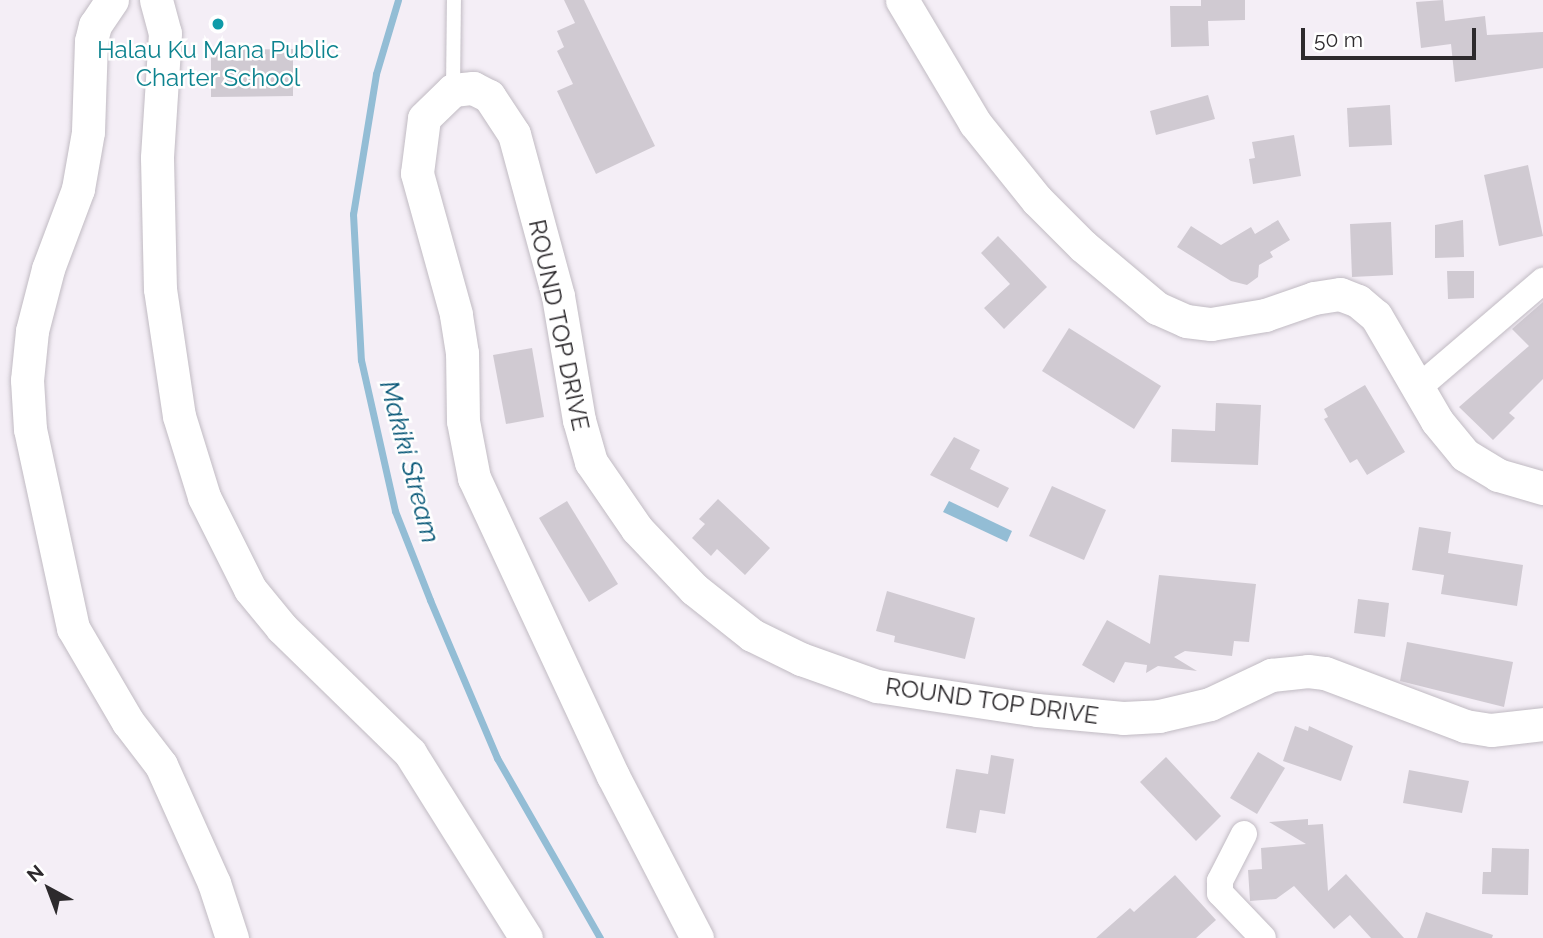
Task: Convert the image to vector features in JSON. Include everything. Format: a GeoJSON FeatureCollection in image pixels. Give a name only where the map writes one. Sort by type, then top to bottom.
{"type":"FeatureCollection","features":[{"type":"Feature","properties":{"kind":"street"},"geometry":{"type":"LineString","coordinates":[[112,0],[95,24],[91,41],[88,132],[78,189],[44,280],[32,331],[27,380],[30,429],[73,628],[128,722],[161,765],[214,883],[232,938]]}},
{"type":"Feature","properties":{"kind":"street"},"geometry":{"type":"LineString","coordinates":[[156,0],[165,33],[157,158],[160,289],[179,416],[204,497],[250,589],[282,628],[410,753],[526,938]]}},
{"type":"Feature","properties":{"kind":"street"},"geometry":{"type":"LineString","coordinates":[[902,0],[975,123],[1037,200],[1083,246],[1157,308],[1186,321],[1211,324],[1340,294],[1358,301],[1376,316],[1445,431],[1480,467],[1543,488]]}},
{"type":"Feature","properties":{"kind":"street","name":"ROUND TOP DRIVE"},"geometry":{"type":"LineString","coordinates":[[453,90],[473,88],[488,96],[514,134],[558,296],[579,420],[591,463],[637,529],[694,589],[752,635],[824,668],[877,686],[1037,710],[1123,718],[1159,716],[1210,704],[1271,675],[1308,671],[1325,673],[1465,726],[1491,730],[1543,724]]}},
{"type":"Feature","properties":{"kind":"street"},"geometry":{"type":"LineString","coordinates":[[453,90],[424,118],[417,173],[456,314],[462,353],[463,421],[474,478],[613,776],[697,938]]}},
{"type":"Feature","properties":{"kind":"street"},"geometry":{"type":"LineString","coordinates":[[1418,388],[1543,281]]}},
{"type":"Feature","properties":{"kind":"street"},"geometry":{"type":"LineString","coordinates":[[1244,834],[1220,881],[1220,893],[1263,938]]}},
{"type":"Feature","properties":{"kind":"lane"},"geometry":{"type":"LineString","coordinates":[[453,90],[454,0]]}},
{"type":"Feature","properties":{"kind":"water"},"geometry":{"type":"Polygon","coordinates":[[[949,501],[1012,531],[1007,542],[943,512],[949,501]]]}},
{"type":"Feature","properties":{"kind":"building"},"geometry":{"type":"Polygon","coordinates":[[[564,0],[584,0],[655,146],[596,174],[557,91],[573,84],[557,51],[564,47],[557,31],[575,23],[564,0]]]}},
{"type":"Feature","properties":{"kind":"building"},"geometry":{"type":"Polygon","coordinates":[[[1201,0],[1245,0],[1245,20],[1208,21],[1209,46],[1171,47],[1170,6],[1201,6],[1201,0]]]}},
{"type":"Feature","properties":{"kind":"building"},"geometry":{"type":"Polygon","coordinates":[[[1443,0],[1445,21],[1485,16],[1487,35],[1543,32],[1543,68],[1455,82],[1451,44],[1421,48],[1416,2],[1443,0]]]}},
{"type":"Feature","properties":{"kind":"building","name":"Halau Ku Mana Public Charter School"},"geometry":{"type":"Polygon","coordinates":[[[293,49],[293,96],[211,97],[211,50],[293,49]]]}},
{"type":"Feature","properties":{"kind":"building"},"geometry":{"type":"Polygon","coordinates":[[[1208,95],[1215,119],[1156,135],[1150,111],[1208,95]]]}},
{"type":"Feature","properties":{"kind":"building"},"geometry":{"type":"Polygon","coordinates":[[[1390,105],[1392,145],[1349,147],[1347,108],[1390,105]]]}},
{"type":"Feature","properties":{"kind":"building"},"geometry":{"type":"Polygon","coordinates":[[[1294,135],[1301,176],[1253,184],[1249,159],[1255,158],[1252,142],[1294,135]]]}},
{"type":"Feature","properties":{"kind":"building"},"geometry":{"type":"Polygon","coordinates":[[[1528,165],[1543,236],[1499,246],[1484,175],[1528,165]]]}},
{"type":"Feature","properties":{"kind":"building"},"geometry":{"type":"Polygon","coordinates":[[[1278,220],[1290,240],[1270,252],[1273,257],[1259,265],[1258,277],[1247,285],[1231,281],[1177,247],[1191,226],[1221,245],[1251,227],[1255,234],[1278,220]]]}},
{"type":"Feature","properties":{"kind":"building"},"geometry":{"type":"Polygon","coordinates":[[[1463,220],[1464,257],[1435,258],[1435,225],[1463,220]]]}},
{"type":"Feature","properties":{"kind":"building"},"geometry":{"type":"Polygon","coordinates":[[[1391,222],[1393,275],[1352,277],[1350,224],[1391,222]]]}},
{"type":"Feature","properties":{"kind":"building"},"geometry":{"type":"Polygon","coordinates":[[[998,236],[1047,287],[1004,329],[984,308],[1010,284],[981,253],[998,236]]]}},
{"type":"Feature","properties":{"kind":"building"},"geometry":{"type":"Polygon","coordinates":[[[1447,271],[1474,271],[1474,298],[1448,299],[1447,271]]]}},
{"type":"Feature","properties":{"kind":"building"},"geometry":{"type":"Polygon","coordinates":[[[1543,302],[1543,379],[1509,413],[1515,418],[1493,440],[1459,407],[1529,346],[1512,329],[1543,302]]]}},
{"type":"Feature","properties":{"kind":"building"},"geometry":{"type":"Polygon","coordinates":[[[1069,328],[1161,386],[1134,429],[1042,371],[1069,328]]]}},
{"type":"Feature","properties":{"kind":"building"},"geometry":{"type":"Polygon","coordinates":[[[532,348],[544,417],[506,424],[493,355],[532,348]]]}},
{"type":"Feature","properties":{"kind":"building"},"geometry":{"type":"Polygon","coordinates":[[[1365,385],[1405,452],[1367,475],[1357,459],[1350,463],[1324,419],[1328,417],[1324,409],[1365,385]]]}},
{"type":"Feature","properties":{"kind":"building"},"geometry":{"type":"Polygon","coordinates":[[[1216,403],[1261,405],[1258,465],[1171,462],[1172,429],[1215,431],[1216,403]]]}},
{"type":"Feature","properties":{"kind":"building"},"geometry":{"type":"Polygon","coordinates":[[[954,437],[980,450],[970,469],[1009,488],[998,508],[930,475],[954,437]]]}},
{"type":"Feature","properties":{"kind":"building"},"geometry":{"type":"Polygon","coordinates":[[[1052,486],[1106,510],[1084,560],[1029,536],[1052,486]]]}},
{"type":"Feature","properties":{"kind":"building"},"geometry":{"type":"Polygon","coordinates":[[[718,499],[770,548],[745,575],[717,549],[711,556],[692,538],[705,524],[699,519],[718,499]]]}},
{"type":"Feature","properties":{"kind":"building"},"geometry":{"type":"Polygon","coordinates":[[[567,501],[618,584],[589,602],[539,518],[567,501]]]}},
{"type":"Feature","properties":{"kind":"building"},"geometry":{"type":"Polygon","coordinates":[[[1419,527],[1451,532],[1448,553],[1523,565],[1517,606],[1441,594],[1444,575],[1412,570],[1419,527]]]}},
{"type":"Feature","properties":{"kind":"building"},"geometry":{"type":"Polygon","coordinates":[[[1159,575],[1256,584],[1249,642],[1234,641],[1232,656],[1185,651],[1174,657],[1197,671],[1158,666],[1146,673],[1147,665],[1125,662],[1114,683],[1082,665],[1107,620],[1150,644],[1159,575]]]}},
{"type":"Feature","properties":{"kind":"building"},"geometry":{"type":"Polygon","coordinates":[[[887,591],[975,618],[965,659],[894,642],[895,636],[876,631],[887,591]]]}},
{"type":"Feature","properties":{"kind":"building"},"geometry":{"type":"Polygon","coordinates":[[[1358,599],[1389,603],[1385,637],[1354,633],[1358,599]]]}},
{"type":"Feature","properties":{"kind":"building"},"geometry":{"type":"Polygon","coordinates":[[[1407,642],[1513,662],[1504,707],[1400,681],[1407,642]]]}},
{"type":"Feature","properties":{"kind":"building"},"geometry":{"type":"Polygon","coordinates":[[[1295,726],[1308,731],[1309,726],[1353,746],[1341,781],[1283,761],[1295,726]]]}},
{"type":"Feature","properties":{"kind":"building"},"geometry":{"type":"Polygon","coordinates":[[[1258,752],[1285,768],[1257,814],[1230,798],[1258,752]]]}},
{"type":"Feature","properties":{"kind":"building"},"geometry":{"type":"Polygon","coordinates":[[[991,755],[1014,759],[1005,814],[980,810],[976,833],[946,828],[956,769],[988,774],[991,755]]]}},
{"type":"Feature","properties":{"kind":"building"},"geometry":{"type":"Polygon","coordinates":[[[1166,757],[1221,816],[1196,841],[1140,782],[1166,757]]]}},
{"type":"Feature","properties":{"kind":"building"},"geometry":{"type":"Polygon","coordinates":[[[1409,770],[1469,781],[1462,813],[1403,803],[1409,770]]]}},
{"type":"Feature","properties":{"kind":"building"},"geometry":{"type":"Polygon","coordinates":[[[1308,819],[1308,825],[1323,824],[1328,891],[1346,874],[1404,938],[1371,938],[1350,915],[1334,929],[1294,886],[1276,899],[1250,901],[1248,870],[1262,869],[1261,848],[1306,844],[1269,822],[1308,819]]]}},
{"type":"Feature","properties":{"kind":"building"},"geometry":{"type":"Polygon","coordinates":[[[1492,848],[1529,849],[1528,895],[1482,894],[1483,872],[1491,872],[1492,848]]]}},
{"type":"Feature","properties":{"kind":"building"},"geometry":{"type":"Polygon","coordinates":[[[1175,875],[1216,920],[1196,938],[1096,938],[1130,908],[1134,912],[1175,875]]]}},
{"type":"Feature","properties":{"kind":"building"},"geometry":{"type":"Polygon","coordinates":[[[1426,912],[1493,935],[1492,938],[1417,938],[1426,912]]]}},
{"type":"Feature","properties":{"kind":"waterway","name":"Makiki Stream"},"geometry":{"type":"LineString","coordinates":[[398,0],[376,74],[353,214],[361,360],[395,511],[430,600],[497,758],[600,938]]}},
{"type":"Feature","properties":{"kind":"place","name":"Halau Ku Mana Public Charter School"},"geometry":{"type":"Point","coordinates":[218,24]}}]}
